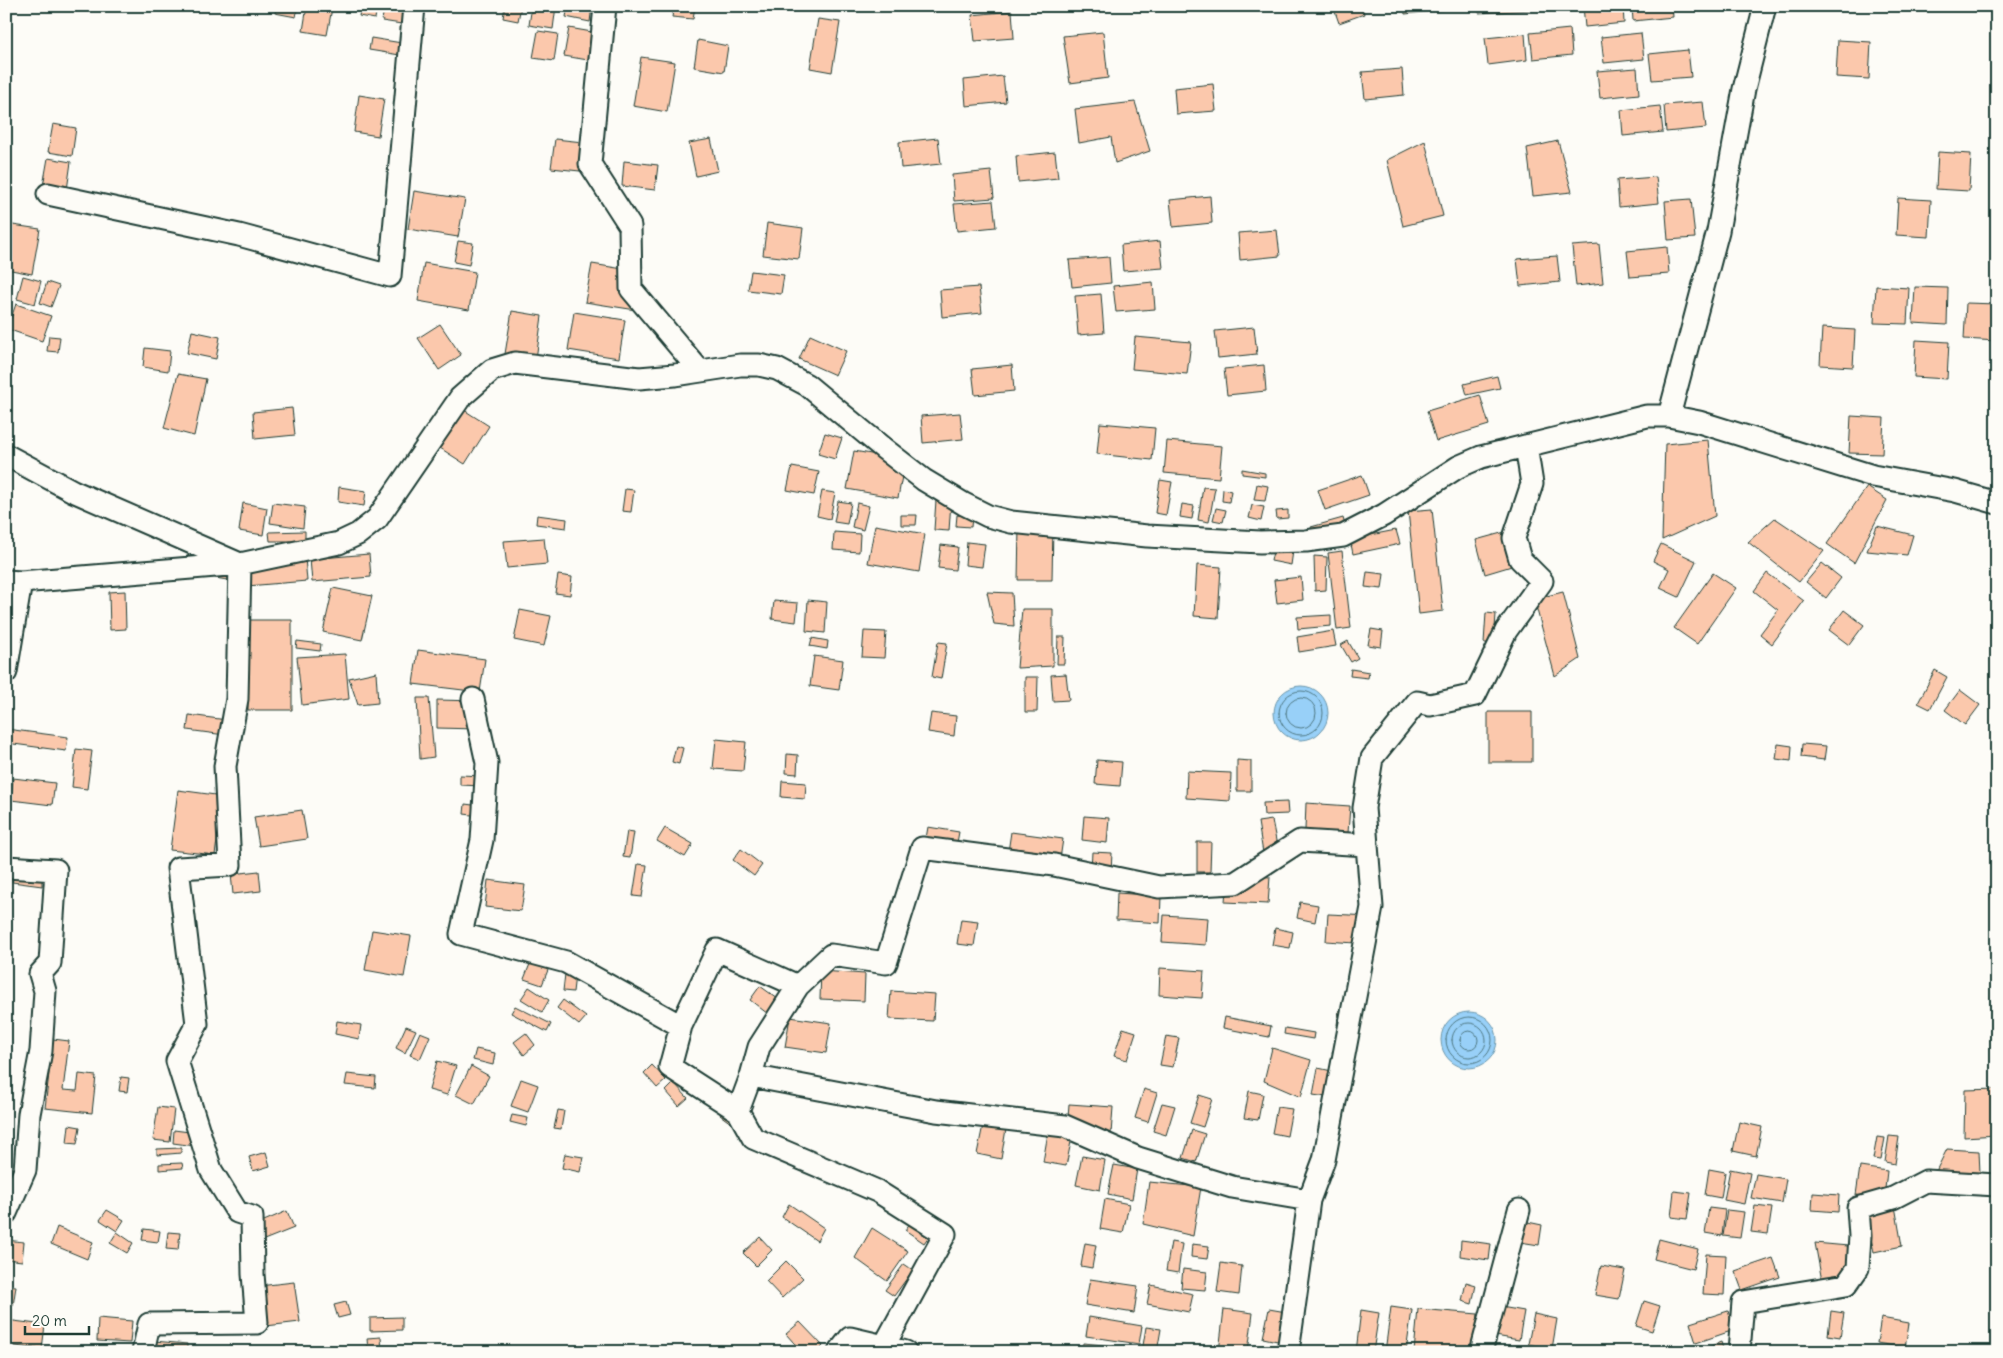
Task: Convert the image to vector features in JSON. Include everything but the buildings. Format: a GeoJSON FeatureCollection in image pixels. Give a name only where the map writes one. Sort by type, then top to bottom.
{"type":"FeatureCollection","features":[{"type":"Feature","properties":{"kind":"street"},"geometry":{"type":"LineString","coordinates":[[48,194],[238,235],[390,276],[414,6]]}},
{"type":"Feature","properties":{"kind":"street"},"geometry":{"type":"LineString","coordinates":[[605,6],[590,164],[630,226],[631,289],[699,370]]}},
{"type":"Feature","properties":{"kind":"street"},"geometry":{"type":"LineString","coordinates":[[1669,416],[1718,231],[1744,89],[1765,6]]}},
{"type":"Feature","properties":{"kind":"street"},"geometry":{"type":"LineString","coordinates":[[6,672],[14,582],[240,564],[314,550],[339,543],[358,534],[376,519],[460,398],[492,370],[515,363],[639,378],[675,375],[740,365],[759,365],[777,369],[807,385],[924,480],[988,516],[1011,522],[1147,536],[1260,542],[1306,541],[1343,536],[1384,514],[1458,467],[1482,457],[1646,416],[1669,416],[1699,422],[1775,444],[1873,476],[1955,491],[1997,503]]}},
{"type":"Feature","properties":{"kind":"street"},"geometry":{"type":"LineString","coordinates":[[1288,1352],[1309,1200],[1324,1160],[1372,907],[1364,808],[1372,758],[1416,702],[1430,705],[1474,695],[1506,631],[1542,581],[1520,559],[1514,538],[1532,484],[1526,446]]}},
{"type":"Feature","properties":{"kind":"street"},"geometry":{"type":"LineString","coordinates":[[6,455],[73,491],[240,564]]}},
{"type":"Feature","properties":{"kind":"street"},"geometry":{"type":"LineString","coordinates":[[144,1352],[149,1324],[257,1323],[253,1274],[252,1217],[237,1212],[211,1170],[177,1062],[197,1024],[178,868],[230,865],[225,766],[237,699],[240,564]]}},
{"type":"Feature","properties":{"kind":"street"},"geometry":{"type":"LineString","coordinates":[[473,699],[487,763],[482,840],[461,934],[566,962],[681,1026]]}},
{"type":"Feature","properties":{"kind":"street"},"geometry":{"type":"LineString","coordinates":[[738,1111],[759,1047],[798,986],[831,955],[886,963],[922,848],[1054,865],[1159,887],[1235,883],[1300,841],[1367,845]]}},
{"type":"Feature","properties":{"kind":"street"},"geometry":{"type":"LineString","coordinates":[[6,867],[56,870],[50,963],[40,974],[45,992],[41,1051],[29,1114],[26,1170],[6,1213]]}},
{"type":"Feature","properties":{"kind":"street"},"geometry":{"type":"LineString","coordinates":[[798,986],[718,950],[681,1026],[670,1067],[738,1111],[753,1138],[877,1191],[945,1234],[884,1346]]}},
{"type":"Feature","properties":{"kind":"street"},"geometry":{"type":"LineString","coordinates":[[751,1076],[936,1111],[1065,1126],[1138,1158],[1232,1187],[1309,1200]]}},
{"type":"Feature","properties":{"kind":"street"},"geometry":{"type":"LineString","coordinates":[[1739,1352],[1743,1302],[1846,1285],[1858,1268],[1860,1236],[1858,1208],[1892,1198],[1926,1181],[1997,1185]]}},
{"type":"Feature","properties":{"kind":"street"},"geometry":{"type":"LineString","coordinates":[[1481,1352],[1519,1210]]}},
{"type":"Feature","properties":{"kind":"street"},"geometry":{"type":"LineString","coordinates":[[839,1352],[850,1338],[906,1352]]}},
{"type":"Feature","properties":{"kind":"water"},"geometry":{"type":"Polygon","coordinates":[[[1301,686],[1311,688],[1320,694],[1326,703],[1328,713],[1326,723],[1320,732],[1311,738],[1301,740],[1291,738],[1282,732],[1276,723],[1274,713],[1276,703],[1282,694],[1291,688],[1301,686]]]}},
{"type":"Feature","properties":{"kind":"water"},"geometry":{"type":"Polygon","coordinates":[[[1469,1012],[1480,1014],[1489,1020],[1495,1029],[1497,1040],[1495,1051],[1489,1060],[1480,1066],[1469,1068],[1458,1066],[1449,1060],[1443,1051],[1441,1040],[1443,1029],[1449,1020],[1458,1014],[1469,1012]]]}}]}
